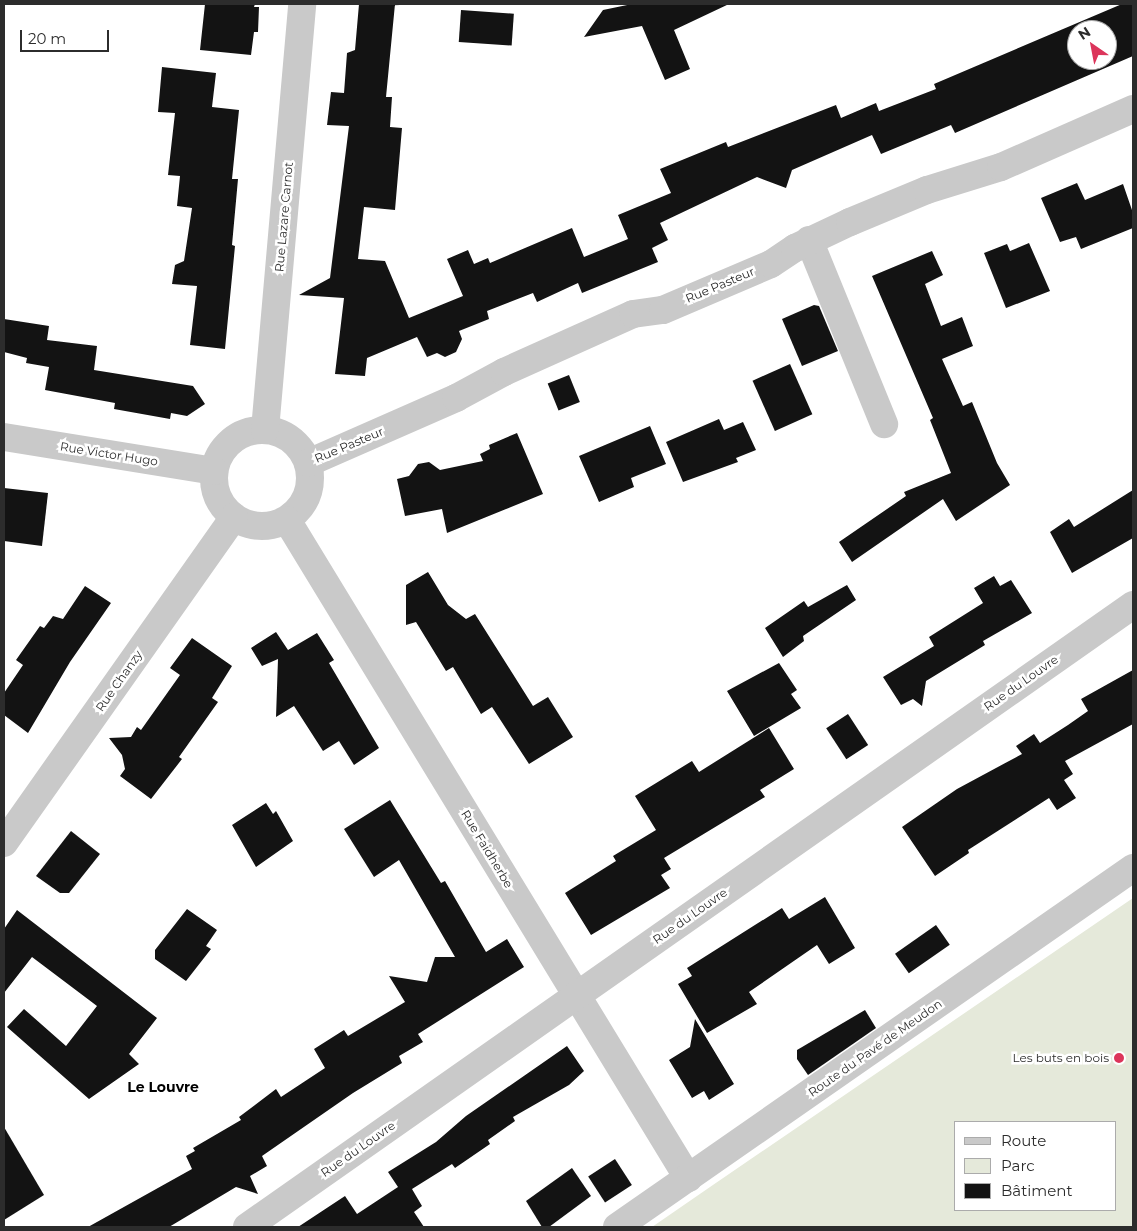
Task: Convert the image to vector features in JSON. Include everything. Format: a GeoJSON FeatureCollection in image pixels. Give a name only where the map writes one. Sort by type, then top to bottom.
{"type":"FeatureCollection","features":[{"type":"Feature","properties":{"kind":"street","name":"Rue Lazare Carnot"},"geometry":{"type":"LineString","coordinates":[[265,430],[302,4]]}},
{"type":"Feature","properties":{"kind":"street","name":"Rue Pasteur"},"geometry":{"type":"LineString","coordinates":[[308,463],[456,398],[504,372],[633,314],[663,310],[771,264],[809,240],[927,190],[1001,166],[1133,109]]}},
{"type":"Feature","properties":{"kind":"street"},"geometry":{"type":"LineString","coordinates":[[809,240],[884,424]]}},
{"type":"Feature","properties":{"kind":"street"},"geometry":{"type":"LineString","coordinates":[[265,430],[292,440],[308,463],[310,475],[307,495],[297,512],[287,520],[260,527],[234,518],[217,497],[214,471],[227,446],[238,436],[265,430]]}},
{"type":"Feature","properties":{"kind":"street","name":"Rue Victor Hugo"},"geometry":{"type":"LineString","coordinates":[[4,437],[214,471]]}},
{"type":"Feature","properties":{"kind":"street","name":"Rue Chanzy"},"geometry":{"type":"LineString","coordinates":[[4,843],[234,518]]}},
{"type":"Feature","properties":{"kind":"street","name":"Rue Faidherbe"},"geometry":{"type":"LineString","coordinates":[[287,520],[688,1178]]}},
{"type":"Feature","properties":{"kind":"street","name":"Rue du Louvre"},"geometry":{"type":"LineString","coordinates":[[247,1227],[1133,605]]}},
{"type":"Feature","properties":{"kind":"street","name":"Route du Pavé de Meudon"},"geometry":{"type":"LineString","coordinates":[[617,1227],[1133,868]]}},
{"type":"Feature","properties":{"kind":"green space"},"geometry":{"type":"Polygon","coordinates":[[[1133,898],[1133,1227],[652,1227],[1133,898]]]}},
{"type":"Feature","properties":{"kind":"building"},"geometry":{"type":"Polygon","coordinates":[[[205,4],[255,4],[254,7],[259,7],[258,32],[254,32],[251,55],[200,50],[205,4]]]}},
{"type":"Feature","properties":{"kind":"building"},"geometry":{"type":"Polygon","coordinates":[[[359,4],[395,4],[386,97],[392,97],[390,127],[402,128],[395,210],[364,207],[358,259],[385,261],[409,318],[463,296],[447,259],[468,250],[474,264],[488,258],[490,263],[572,228],[584,257],[628,239],[618,215],[671,193],[660,169],[726,142],[728,147],[836,105],[841,118],[876,103],[879,111],[936,89],[934,84],[1067,27],[1067,70],[1101,70],[955,133],[951,125],[881,154],[872,135],[792,170],[786,188],[757,177],[660,223],[668,240],[652,248],[658,262],[582,293],[578,283],[537,302],[533,293],[487,311],[489,319],[459,331],[462,339],[456,352],[445,357],[437,353],[427,357],[417,337],[367,358],[365,376],[335,374],[344,298],[299,295],[330,278],[349,126],[327,125],[331,92],[344,93],[347,53],[355,50],[359,4]]]}},
{"type":"Feature","properties":{"kind":"building"},"geometry":{"type":"Polygon","coordinates":[[[632,4],[729,4],[674,30],[690,69],[665,80],[642,26],[584,37],[603,10],[632,4]]]}},
{"type":"Feature","properties":{"kind":"building"},"geometry":{"type":"Polygon","coordinates":[[[1122,4],[1133,4],[1133,56],[1117,63],[1117,20],[1084,20],[1122,4]]]}},
{"type":"Feature","properties":{"kind":"building"},"geometry":{"type":"Polygon","coordinates":[[[461,10],[514,14],[512,46],[459,42],[461,10]]]}},
{"type":"Feature","properties":{"kind":"building"},"geometry":{"type":"Polygon","coordinates":[[[162,67],[216,73],[212,107],[239,110],[232,179],[238,179],[232,245],[235,246],[225,349],[190,345],[197,286],[172,284],[175,265],[184,261],[192,208],[177,206],[180,176],[168,175],[175,113],[158,112],[162,67]]]}},
{"type":"Feature","properties":{"kind":"building"},"geometry":{"type":"Polygon","coordinates":[[[1077,183],[1085,200],[1123,184],[1133,213],[1133,228],[1081,249],[1076,237],[1060,242],[1041,198],[1077,183]]]}},
{"type":"Feature","properties":{"kind":"building"},"geometry":{"type":"Polygon","coordinates":[[[1029,243],[1050,291],[1006,308],[984,253],[1007,244],[1010,251],[1029,243]]]}},
{"type":"Feature","properties":{"kind":"building"},"geometry":{"type":"Polygon","coordinates":[[[932,251],[943,275],[925,284],[941,326],[962,317],[973,346],[942,359],[963,406],[972,402],[997,463],[1010,485],[956,521],[943,499],[852,562],[839,542],[906,496],[904,492],[951,473],[930,420],[933,418],[872,276],[932,251]]]}},
{"type":"Feature","properties":{"kind":"building"},"geometry":{"type":"Polygon","coordinates":[[[814,305],[819,306],[838,351],[802,366],[782,319],[814,305]]]}},
{"type":"Feature","properties":{"kind":"building"},"geometry":{"type":"Polygon","coordinates":[[[4,319],[49,326],[47,340],[97,346],[94,370],[193,386],[205,404],[187,416],[171,413],[170,419],[114,409],[115,403],[45,390],[49,367],[26,363],[27,358],[4,352],[4,319]]]}},
{"type":"Feature","properties":{"kind":"building"},"geometry":{"type":"Polygon","coordinates":[[[790,364],[812,414],[775,431],[753,381],[790,364]]]}},
{"type":"Feature","properties":{"kind":"building"},"geometry":{"type":"Polygon","coordinates":[[[569,375],[580,402],[559,411],[548,384],[569,375]]]}},
{"type":"Feature","properties":{"kind":"building"},"geometry":{"type":"Polygon","coordinates":[[[719,419],[724,430],[743,422],[756,450],[736,458],[738,462],[683,482],[666,442],[719,419]]]}},
{"type":"Feature","properties":{"kind":"building"},"geometry":{"type":"Polygon","coordinates":[[[650,426],[666,464],[631,478],[634,487],[599,502],[579,456],[650,426]]]}},
{"type":"Feature","properties":{"kind":"building"},"geometry":{"type":"Polygon","coordinates":[[[517,433],[543,494],[447,533],[442,509],[405,516],[397,479],[409,476],[418,464],[429,462],[440,470],[483,461],[480,454],[490,449],[489,445],[517,433]]]}},
{"type":"Feature","properties":{"kind":"building"},"geometry":{"type":"Polygon","coordinates":[[[4,488],[48,493],[42,546],[4,541],[4,488]]]}},
{"type":"Feature","properties":{"kind":"building"},"geometry":{"type":"Polygon","coordinates":[[[1133,490],[1133,538],[1072,573],[1050,532],[1069,519],[1074,527],[1133,490]]]}},
{"type":"Feature","properties":{"kind":"building"},"geometry":{"type":"Polygon","coordinates":[[[428,572],[448,605],[466,619],[475,614],[533,706],[548,697],[573,737],[529,764],[492,707],[481,714],[453,667],[446,671],[416,622],[406,625],[406,585],[428,572]]]}},
{"type":"Feature","properties":{"kind":"building"},"geometry":{"type":"Polygon","coordinates":[[[994,576],[1000,586],[1011,580],[1032,613],[983,641],[985,645],[926,681],[922,706],[913,699],[901,705],[883,677],[934,646],[929,637],[983,603],[974,588],[994,576]]]}},
{"type":"Feature","properties":{"kind":"building"},"geometry":{"type":"Polygon","coordinates":[[[847,585],[856,600],[803,636],[804,641],[783,657],[765,628],[804,601],[808,607],[847,585]]]}},
{"type":"Feature","properties":{"kind":"building"},"geometry":{"type":"Polygon","coordinates":[[[85,586],[111,603],[70,662],[28,733],[4,715],[4,693],[23,665],[16,660],[40,626],[44,628],[53,616],[63,619],[85,586]]]}},
{"type":"Feature","properties":{"kind":"building"},"geometry":{"type":"Polygon","coordinates":[[[276,632],[288,650],[317,633],[334,660],[329,663],[379,748],[354,765],[339,741],[323,751],[294,706],[276,717],[278,659],[262,666],[251,648],[276,632]]]}},
{"type":"Feature","properties":{"kind":"building"},"geometry":{"type":"Polygon","coordinates":[[[192,638],[232,666],[212,698],[218,702],[179,757],[182,759],[151,799],[120,776],[125,769],[122,755],[109,738],[131,737],[137,727],[141,730],[180,675],[170,668],[192,638]]]}},
{"type":"Feature","properties":{"kind":"building"},"geometry":{"type":"Polygon","coordinates":[[[779,663],[797,690],[791,694],[801,708],[754,736],[727,691],[779,663]]]}},
{"type":"Feature","properties":{"kind":"building"},"geometry":{"type":"Polygon","coordinates":[[[1133,670],[1133,724],[1065,761],[1073,774],[1064,780],[1076,798],[1057,810],[1049,798],[968,850],[969,853],[935,876],[902,827],[957,789],[1022,754],[1016,746],[1034,734],[1040,743],[1068,725],[1088,711],[1081,699],[1133,670]]]}},
{"type":"Feature","properties":{"kind":"building"},"geometry":{"type":"Polygon","coordinates":[[[848,714],[868,745],[846,759],[826,728],[848,714]]]}},
{"type":"Feature","properties":{"kind":"building"},"geometry":{"type":"Polygon","coordinates":[[[769,728],[794,769],[760,790],[765,797],[664,858],[671,869],[661,875],[670,888],[591,935],[565,893],[616,861],[613,856],[656,830],[635,796],[692,761],[699,772],[769,728]]]}},
{"type":"Feature","properties":{"kind":"building"},"geometry":{"type":"Polygon","coordinates":[[[390,800],[441,883],[445,881],[486,952],[507,939],[524,967],[418,1034],[423,1042],[399,1056],[402,1063],[353,1093],[262,1156],[267,1166],[250,1176],[258,1194],[236,1187],[169,1227],[88,1227],[192,1169],[186,1156],[195,1151],[193,1148],[241,1120],[239,1117],[276,1089],[281,1097],[325,1068],[314,1049],[344,1030],[348,1036],[405,1002],[389,976],[427,982],[435,957],[455,957],[399,860],[374,877],[344,829],[390,800]]]}},
{"type":"Feature","properties":{"kind":"building"},"geometry":{"type":"Polygon","coordinates":[[[266,803],[273,814],[276,811],[293,841],[256,867],[232,825],[266,803]]]}},
{"type":"Feature","properties":{"kind":"building"},"geometry":{"type":"Polygon","coordinates":[[[71,831],[100,854],[69,893],[60,893],[36,876],[71,831]]]}},
{"type":"Feature","properties":{"kind":"building"},"geometry":{"type":"Polygon","coordinates":[[[825,897],[855,948],[829,964],[817,945],[749,992],[757,1004],[707,1033],[678,984],[692,976],[687,968],[782,908],[789,919],[825,897]]]}},
{"type":"Feature","properties":{"kind":"building"},"geometry":{"type":"Polygon","coordinates":[[[187,909],[217,930],[206,946],[211,949],[186,981],[155,959],[155,950],[187,909]]]}},
{"type":"Feature","properties":{"kind":"building"},"geometry":{"type":"Polygon","coordinates":[[[17,910],[157,1018],[129,1054],[139,1064],[89,1099],[7,1027],[24,1009],[66,1046],[97,1006],[32,957],[4,993],[4,929],[17,910]]]}},
{"type":"Feature","properties":{"kind":"building"},"geometry":{"type":"Polygon","coordinates":[[[936,925],[950,945],[909,973],[895,954],[936,925]]]}},
{"type":"Feature","properties":{"kind":"building"},"geometry":{"type":"Polygon","coordinates":[[[865,1010],[876,1028],[808,1075],[797,1059],[797,1050],[865,1010]]]}},
{"type":"Feature","properties":{"kind":"building"},"geometry":{"type":"Polygon","coordinates":[[[695,1019],[734,1084],[709,1100],[704,1091],[692,1098],[669,1060],[690,1047],[695,1019]]]}},
{"type":"Feature","properties":{"kind":"building"},"geometry":{"type":"Polygon","coordinates":[[[567,1046],[584,1071],[569,1085],[513,1117],[515,1121],[488,1140],[490,1144],[455,1168],[452,1164],[412,1189],[422,1206],[414,1212],[424,1227],[298,1227],[345,1196],[357,1214],[398,1187],[388,1172],[436,1142],[466,1116],[567,1046]]]}},
{"type":"Feature","properties":{"kind":"building"},"geometry":{"type":"Polygon","coordinates":[[[4,1127],[44,1195],[4,1220],[4,1127]]]}},
{"type":"Feature","properties":{"kind":"building"},"geometry":{"type":"Polygon","coordinates":[[[615,1159],[632,1185],[605,1202],[588,1176],[615,1159]]]}},
{"type":"Feature","properties":{"kind":"building"},"geometry":{"type":"Polygon","coordinates":[[[572,1168],[591,1196],[549,1227],[542,1227],[526,1201],[572,1168]]]}},
{"type":"Feature","properties":{"kind":"place","name":"Les buts en bois"},"geometry":{"type":"Point","coordinates":[1119,1058]}},
{"type":"Feature","properties":{"kind":"district","name":"Le Louvre"},"geometry":{"type":"Point","coordinates":[163,1087]}}]}
